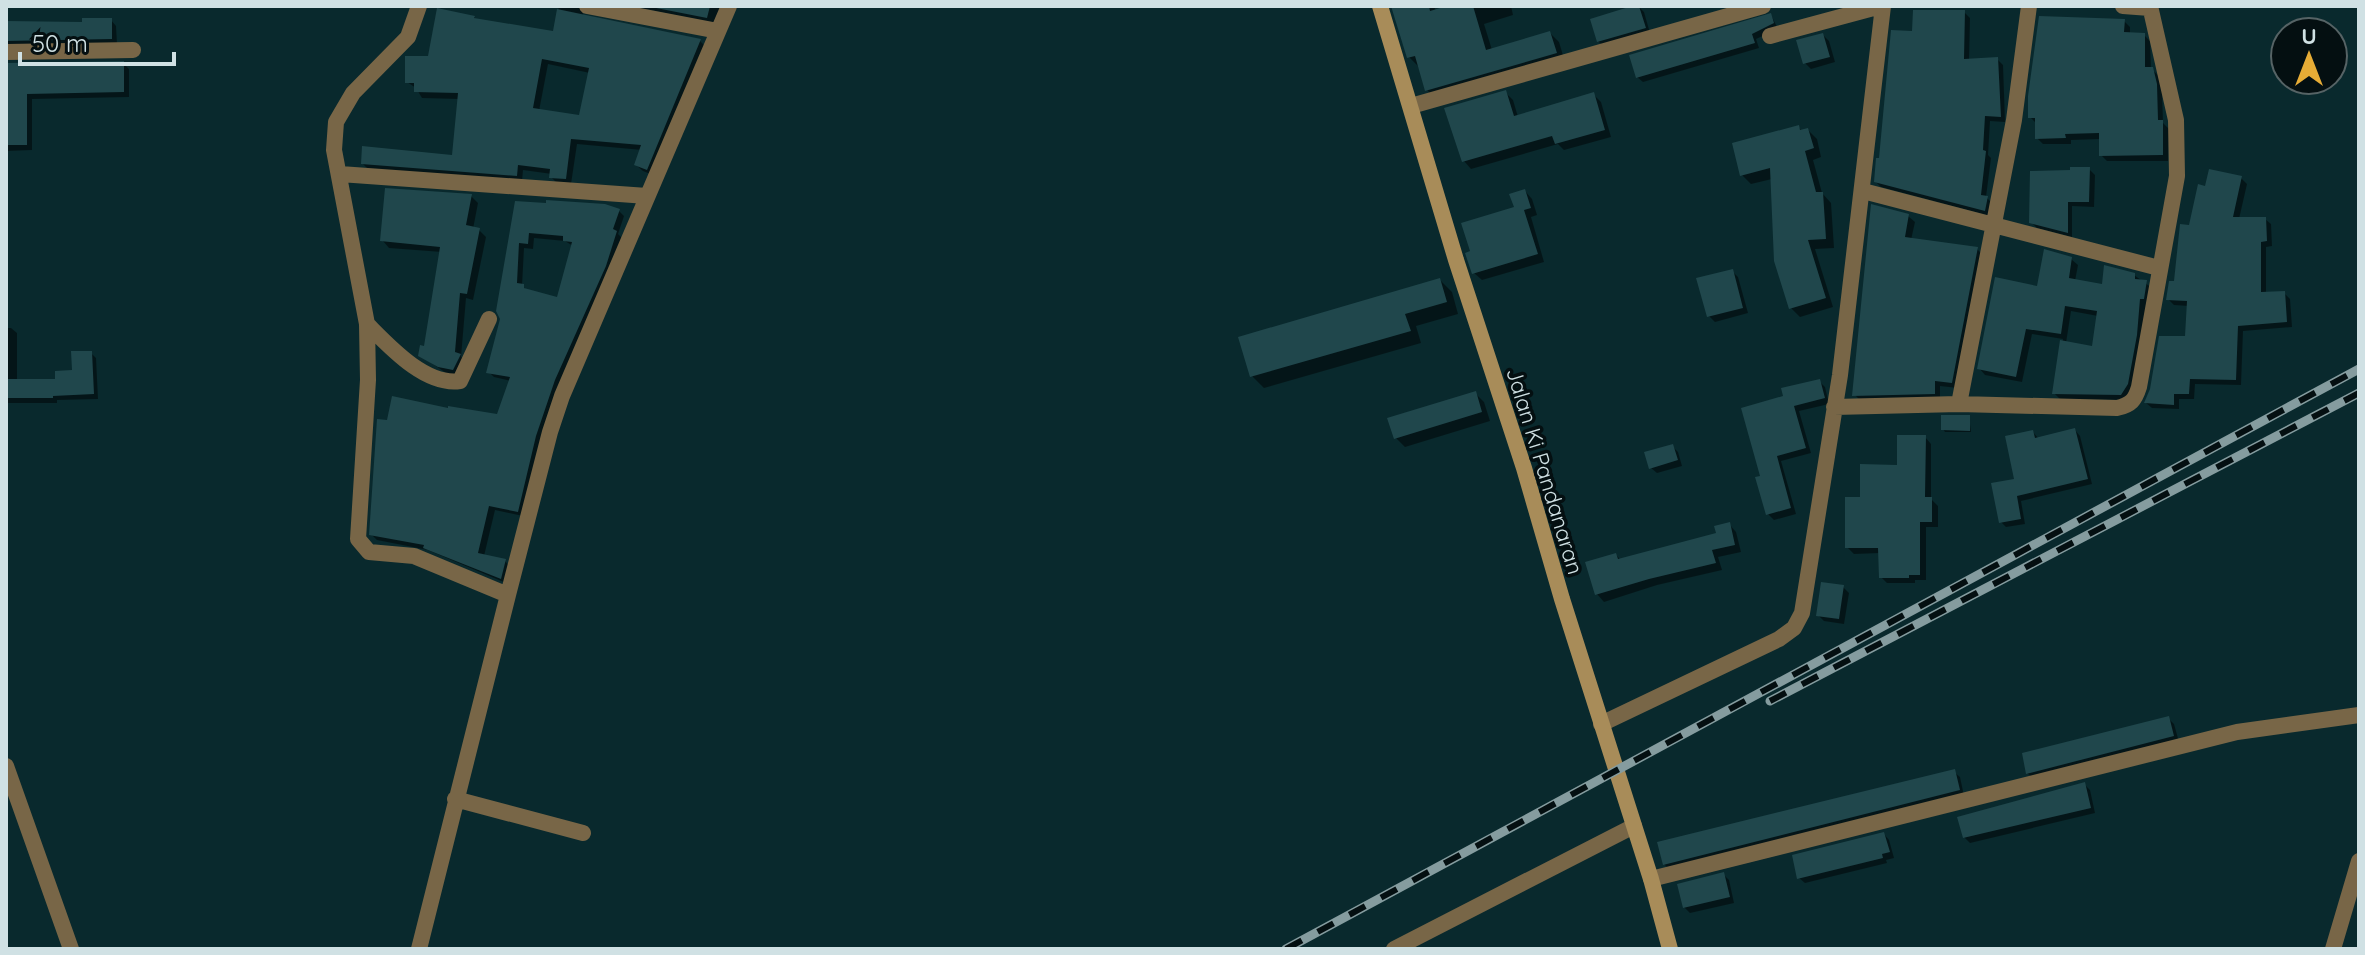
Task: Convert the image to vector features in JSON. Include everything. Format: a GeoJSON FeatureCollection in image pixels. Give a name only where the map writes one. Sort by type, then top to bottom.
{"type":"FeatureCollection","features":[{"type":"Feature","properties":{"kind":"main road","name":"Jalan Ki Pandanaran"},"geometry":{"type":"LineString","coordinates":[[1380,6],[1651,879],[1670,949]]}},
{"type":"Feature","properties":{"kind":"street"},"geometry":{"type":"LineString","coordinates":[[419,6],[408,37],[353,93],[336,122],[334,150],[367,324],[368,380],[358,539],[369,552],[414,556],[508,595]]}},
{"type":"Feature","properties":{"kind":"street"},"geometry":{"type":"LineString","coordinates":[[587,6],[669,13],[718,31]]}},
{"type":"Feature","properties":{"kind":"street"},"geometry":{"type":"LineString","coordinates":[[419,949],[455,799],[562,396],[729,6]]}},
{"type":"Feature","properties":{"kind":"street"},"geometry":{"type":"LineString","coordinates":[[1411,106],[1763,6]]}},
{"type":"Feature","properties":{"kind":"street"},"geometry":{"type":"LineString","coordinates":[[1601,724],[1779,639],[1794,628],[1802,613],[1840,375],[1882,6],[1770,36]]}},
{"type":"Feature","properties":{"kind":"street"},"geometry":{"type":"LineString","coordinates":[[1959,404],[2014,120],[2029,6]]}},
{"type":"Feature","properties":{"kind":"street"},"geometry":{"type":"LineString","coordinates":[[1834,407],[1959,404],[2117,408],[2131,403],[2139,387],[2177,176],[2178,147],[2176,120],[2150,7],[2123,6]]}},
{"type":"Feature","properties":{"kind":"street"},"geometry":{"type":"LineString","coordinates":[[6,52],[133,50]]}},
{"type":"Feature","properties":{"kind":"street"},"geometry":{"type":"LineString","coordinates":[[340,174],[647,196]]}},
{"type":"Feature","properties":{"kind":"street"},"geometry":{"type":"LineString","coordinates":[[1863,191],[2159,268]]}},
{"type":"Feature","properties":{"kind":"street"},"geometry":{"type":"LineString","coordinates":[[367,324],[401,359],[451,383],[460,381],[489,319]]}},
{"type":"Feature","properties":{"kind":"street"},"geometry":{"type":"LineString","coordinates":[[1651,879],[2237,732],[2359,715]]}},
{"type":"Feature","properties":{"kind":"street"},"geometry":{"type":"LineString","coordinates":[[6,766],[13,803],[71,949]]}},
{"type":"Feature","properties":{"kind":"street"},"geometry":{"type":"LineString","coordinates":[[455,799],[583,833]]}},
{"type":"Feature","properties":{"kind":"street"},"geometry":{"type":"LineString","coordinates":[[1394,949],[1634,826]]}},
{"type":"Feature","properties":{"kind":"street"},"geometry":{"type":"LineString","coordinates":[[2333,949],[2352,906],[2359,861]]}},
{"type":"Feature","properties":{"kind":"building"},"geometry":{"type":"Polygon","coordinates":[[[646,6],[710,6],[707,18],[646,6]]]}},
{"type":"Feature","properties":{"kind":"building"},"geometry":{"type":"Polygon","coordinates":[[[1391,6],[1429,6],[1430,11],[1447,6],[1473,6],[1486,50],[1550,31],[1557,53],[1425,91],[1415,56],[1407,58],[1391,6]]]}},
{"type":"Feature","properties":{"kind":"building"},"geometry":{"type":"Polygon","coordinates":[[[1639,6],[1646,28],[1597,42],[1590,19],[1639,6]]]}},
{"type":"Feature","properties":{"kind":"building"},"geometry":{"type":"Polygon","coordinates":[[[437,8],[474,18],[553,31],[557,9],[701,39],[647,170],[634,165],[641,145],[571,139],[566,179],[549,178],[550,169],[518,165],[517,176],[361,164],[362,146],[452,155],[458,93],[414,92],[414,83],[405,83],[405,56],[428,56],[437,8]],[[542,59],[533,108],[579,115],[589,68],[542,59]]]}},
{"type":"Feature","properties":{"kind":"building"},"geometry":{"type":"Polygon","coordinates":[[[1913,10],[1965,10],[1964,59],[1998,57],[2001,117],[1985,116],[1983,150],[1986,151],[1981,195],[1988,196],[1985,211],[1874,182],[1891,30],[1912,31],[1913,10]]]}},
{"type":"Feature","properties":{"kind":"building"},"geometry":{"type":"Polygon","coordinates":[[[1771,13],[1774,23],[1752,34],[1755,43],[1636,78],[1629,55],[1771,13]]]}},
{"type":"Feature","properties":{"kind":"building"},"geometry":{"type":"Polygon","coordinates":[[[2039,16],[2125,19],[2124,32],[2145,33],[2145,67],[2153,67],[2158,120],[2163,120],[2163,155],[2099,156],[2099,133],[2035,139],[2035,118],[2028,118],[2028,96],[2039,16]]]}},
{"type":"Feature","properties":{"kind":"building"},"geometry":{"type":"Polygon","coordinates":[[[82,18],[112,18],[112,39],[6,41],[6,21],[82,22],[82,18]]]}},
{"type":"Feature","properties":{"kind":"building"},"geometry":{"type":"Polygon","coordinates":[[[1823,33],[1830,57],[1803,64],[1796,40],[1823,33]]]}},
{"type":"Feature","properties":{"kind":"building"},"geometry":{"type":"Polygon","coordinates":[[[124,61],[124,92],[27,94],[27,145],[6,145],[6,63],[124,61]]]}},
{"type":"Feature","properties":{"kind":"building"},"geometry":{"type":"Polygon","coordinates":[[[1506,90],[1514,116],[1594,92],[1605,130],[1555,144],[1552,136],[1462,162],[1444,108],[1506,90]]]}},
{"type":"Feature","properties":{"kind":"building"},"geometry":{"type":"Polygon","coordinates":[[[1799,125],[1800,130],[1808,128],[1814,148],[1805,151],[1816,192],[1823,192],[1826,239],[1808,240],[1826,298],[1789,309],[1774,261],[1770,168],[1740,176],[1732,143],[1799,125]]]}},
{"type":"Feature","properties":{"kind":"building"},"geometry":{"type":"Polygon","coordinates":[[[2070,167],[2090,167],[2089,202],[2068,202],[2068,233],[2029,223],[2030,171],[2070,170],[2070,167]]]}},
{"type":"Feature","properties":{"kind":"building"},"geometry":{"type":"Polygon","coordinates":[[[2209,169],[2242,176],[2233,217],[2266,217],[2267,241],[2261,242],[2261,292],[2285,291],[2287,322],[2238,326],[2236,380],[2190,379],[2189,394],[2174,394],[2174,405],[2144,403],[2150,389],[2159,336],[2185,336],[2187,301],[2166,300],[2169,281],[2174,281],[2180,224],[2189,225],[2198,184],[2205,186],[2209,169]]]}},
{"type":"Feature","properties":{"kind":"building"},"geometry":{"type":"Polygon","coordinates":[[[385,188],[472,194],[466,225],[480,228],[467,294],[460,293],[455,352],[461,354],[453,370],[438,367],[418,356],[420,345],[424,346],[440,247],[380,241],[385,188]]]}},
{"type":"Feature","properties":{"kind":"building"},"geometry":{"type":"Polygon","coordinates":[[[1525,189],[1531,208],[1524,210],[1538,254],[1472,274],[1465,253],[1470,251],[1461,223],[1514,207],[1509,194],[1525,189]]]}},
{"type":"Feature","properties":{"kind":"building"},"geometry":{"type":"Polygon","coordinates":[[[546,200],[605,204],[620,209],[606,266],[555,380],[536,436],[518,512],[489,506],[478,553],[506,559],[501,579],[423,548],[424,545],[369,535],[377,419],[387,420],[392,396],[497,414],[510,377],[486,373],[500,319],[496,311],[515,201],[546,203],[546,200]],[[529,233],[528,244],[519,243],[517,283],[524,284],[524,288],[557,297],[572,242],[563,241],[563,236],[529,233]]]}},
{"type":"Feature","properties":{"kind":"building"},"geometry":{"type":"Polygon","coordinates":[[[1871,204],[1909,214],[1905,237],[1978,247],[1952,383],[1935,381],[1935,394],[1852,396],[1871,204]]]}},
{"type":"Feature","properties":{"kind":"building"},"geometry":{"type":"Polygon","coordinates":[[[2044,249],[2072,257],[2069,278],[2102,284],[2104,265],[2135,273],[2135,279],[2147,280],[2144,299],[2140,299],[2128,384],[2121,395],[2052,394],[2060,340],[2092,346],[2097,311],[2065,306],[2061,334],[2026,329],[2016,377],[1977,369],[1995,277],[2037,286],[2044,249]]]}},
{"type":"Feature","properties":{"kind":"building"},"geometry":{"type":"Polygon","coordinates":[[[1733,269],[1743,308],[1707,317],[1696,278],[1733,269]]]}},
{"type":"Feature","properties":{"kind":"building"},"geometry":{"type":"Polygon","coordinates":[[[1440,278],[1447,302],[1405,314],[1411,331],[1250,377],[1238,337],[1440,278]]]}},
{"type":"Feature","properties":{"kind":"building"},"geometry":{"type":"Polygon","coordinates":[[[71,351],[92,351],[94,394],[6,398],[6,379],[55,379],[55,371],[72,370],[71,351]]]}},
{"type":"Feature","properties":{"kind":"building"},"geometry":{"type":"Polygon","coordinates":[[[1820,379],[1825,398],[1794,406],[1806,448],[1777,456],[1791,508],[1766,515],[1755,477],[1760,476],[1741,408],[1783,396],[1781,388],[1820,379]]]}},
{"type":"Feature","properties":{"kind":"building"},"geometry":{"type":"Polygon","coordinates":[[[1476,391],[1482,412],[1394,439],[1387,418],[1476,391]]]}},
{"type":"Feature","properties":{"kind":"building"},"geometry":{"type":"Polygon","coordinates":[[[1941,415],[1970,415],[1970,431],[1941,430],[1941,415]]]}},
{"type":"Feature","properties":{"kind":"building"},"geometry":{"type":"Polygon","coordinates":[[[2075,428],[2088,479],[2017,496],[2021,519],[1999,523],[1991,483],[2014,479],[2005,436],[2033,430],[2035,438],[2075,428]]]}},
{"type":"Feature","properties":{"kind":"building"},"geometry":{"type":"Polygon","coordinates":[[[1897,435],[1926,435],[1925,497],[1932,497],[1932,522],[1920,522],[1920,575],[1879,578],[1878,548],[1845,548],[1845,497],[1860,497],[1860,464],[1897,465],[1897,435]]]}},
{"type":"Feature","properties":{"kind":"building"},"geometry":{"type":"Polygon","coordinates":[[[1673,444],[1678,460],[1649,469],[1644,452],[1673,444]]]}},
{"type":"Feature","properties":{"kind":"building"},"geometry":{"type":"Polygon","coordinates":[[[1730,522],[1735,545],[1712,550],[1716,563],[1595,595],[1585,562],[1616,553],[1618,559],[1716,533],[1714,526],[1730,522]]]}},
{"type":"Feature","properties":{"kind":"building"},"geometry":{"type":"Polygon","coordinates":[[[1821,582],[1844,585],[1839,619],[1816,616],[1821,582]]]}},
{"type":"Feature","properties":{"kind":"building"},"geometry":{"type":"Polygon","coordinates":[[[2169,716],[2174,736],[2026,774],[2022,753],[2169,716]]]}},
{"type":"Feature","properties":{"kind":"building"},"geometry":{"type":"Polygon","coordinates":[[[1955,769],[1960,790],[1663,865],[1657,842],[1955,769]]]}},
{"type":"Feature","properties":{"kind":"building"},"geometry":{"type":"Polygon","coordinates":[[[2085,782],[2091,808],[1963,838],[1957,817],[2085,782]]]}},
{"type":"Feature","properties":{"kind":"building"},"geometry":{"type":"Polygon","coordinates":[[[1884,832],[1890,852],[1882,854],[1883,858],[1797,879],[1792,855],[1884,832]]]}},
{"type":"Feature","properties":{"kind":"building"},"geometry":{"type":"Polygon","coordinates":[[[1724,872],[1730,897],[1683,908],[1677,884],[1724,872]]]}},
{"type":"Feature","properties":{"kind":"railway"},"geometry":{"type":"LineString","coordinates":[[1286,949],[2359,369]]}},
{"type":"Feature","properties":{"kind":"railway"},"geometry":{"type":"LineString","coordinates":[[1770,701],[2359,393]]}}]}
